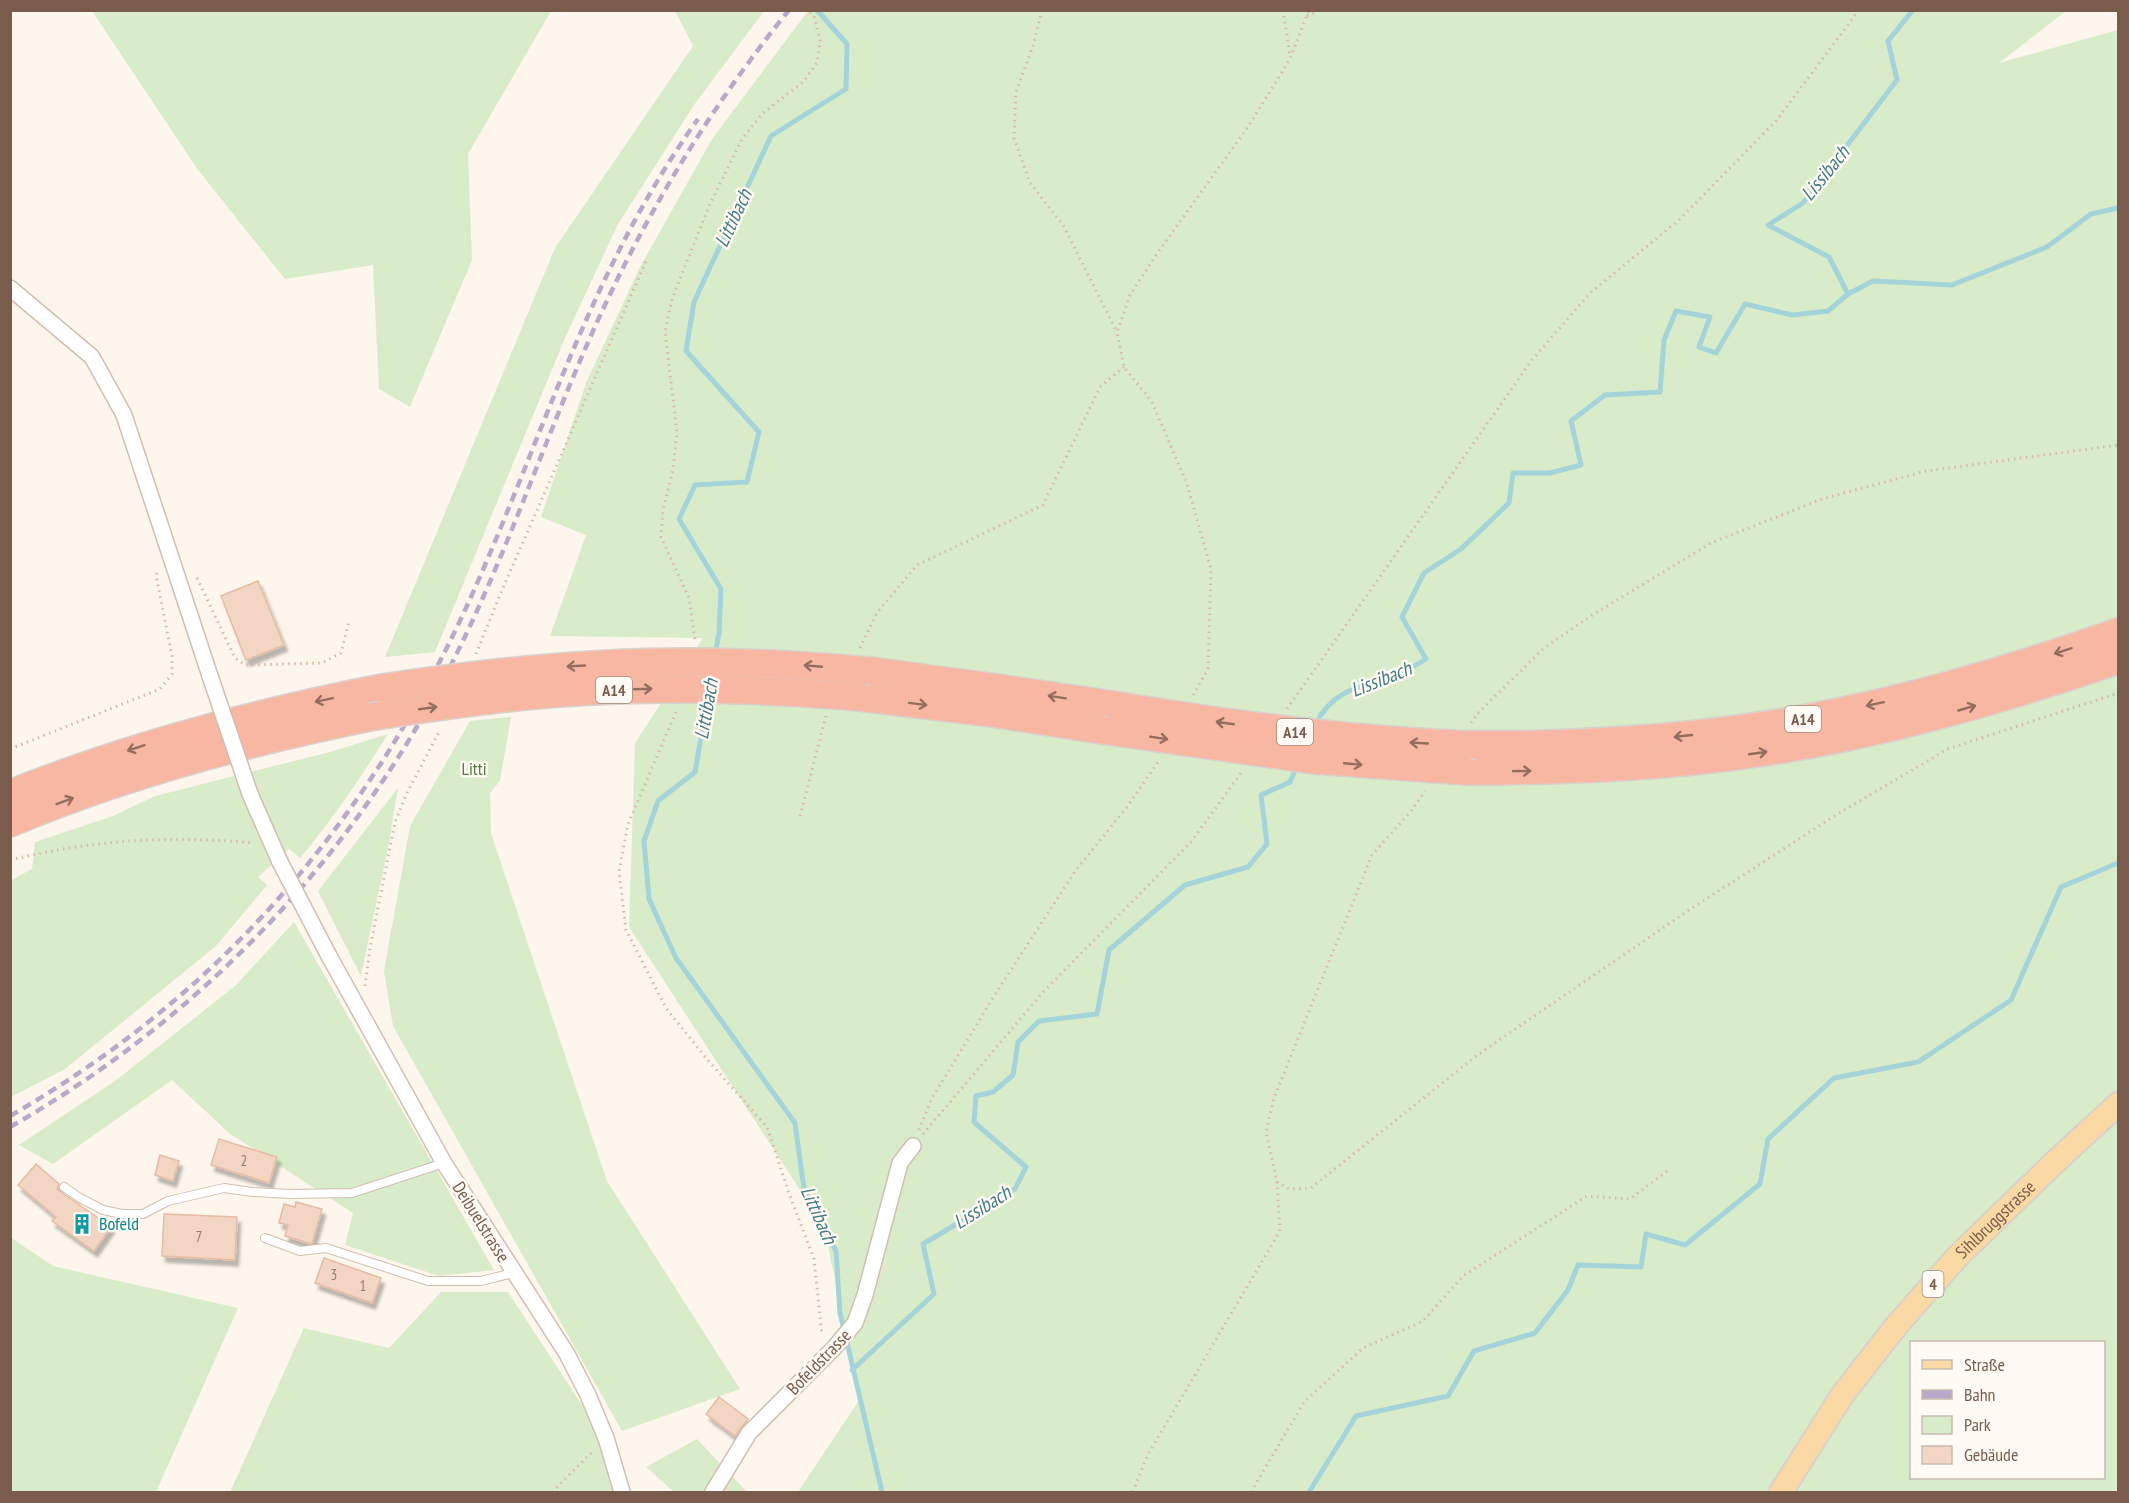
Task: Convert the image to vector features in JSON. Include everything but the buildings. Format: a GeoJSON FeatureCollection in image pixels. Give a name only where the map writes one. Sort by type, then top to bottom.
{"type":"FeatureCollection","features":[{"type":"Feature","properties":{"kind":"highway","name":"A14"},"geometry":{"type":"LineString","coordinates":[[10,794],[110,757],[203,728],[382,688],[494,673],[661,662],[863,663],[998,687],[1294,732],[1389,741],[1474,734],[1623,741],[1785,722],[1882,703],[2002,670],[2118,632]]}},
{"type":"Feature","properties":{"kind":"highway","name":"A14"},"geometry":{"type":"LineString","coordinates":[[10,823],[118,783],[272,737],[370,717],[480,701],[600,691],[723,689],[860,697],[991,713],[1314,760],[1464,771],[1611,768],[1759,753],[1911,723],[2004,698],[2118,660]]}},
{"type":"Feature","properties":{"kind":"main road","name":"Sihlbruggstrasse"},"geometry":{"type":"LineString","coordinates":[[1781,1492],[1843,1394],[1897,1325],[1958,1256],[2118,1104]]}},
{"type":"Feature","properties":{"kind":"street","name":"Deibuelstrasse"},"geometry":{"type":"LineString","coordinates":[[10,288],[92,357],[124,415],[250,794],[280,862],[329,956],[444,1163],[567,1354],[606,1438],[622,1492]]}},
{"type":"Feature","properties":{"kind":"street","name":"Bofeldstrasse"},"geometry":{"type":"LineString","coordinates":[[713,1492],[749,1433],[834,1348],[855,1323],[865,1295],[900,1163],[913,1146]]}},
{"type":"Feature","properties":{"kind":"lane"},"geometry":{"type":"LineString","coordinates":[[64,1187],[103,1210],[122,1214],[143,1214],[168,1201],[224,1188],[280,1194],[352,1193],[444,1163]]}},
{"type":"Feature","properties":{"kind":"lane"},"geometry":{"type":"LineString","coordinates":[[265,1238],[300,1251],[326,1248],[428,1281],[481,1281],[513,1273]]}},
{"type":"Feature","properties":{"kind":"path"},"geometry":{"type":"LineString","coordinates":[[1042,10],[1033,46],[1017,92],[1014,138],[1030,183],[1062,225],[1117,332],[1124,367],[1152,402],[1187,484],[1211,569],[1208,669],[1192,697]]}},
{"type":"Feature","properties":{"kind":"path"},"geometry":{"type":"LineString","coordinates":[[1283,10],[1290,59]]}},
{"type":"Feature","properties":{"kind":"path"},"geometry":{"type":"LineString","coordinates":[[1117,332],[1130,295],[1248,127],[1290,59],[1309,10]]}},
{"type":"Feature","properties":{"kind":"path"},"geometry":{"type":"LineString","coordinates":[[1307,16],[1320,10]]}},
{"type":"Feature","properties":{"kind":"path"},"geometry":{"type":"LineString","coordinates":[[1286,709],[1532,360],[1590,292],[1679,220],[1776,121],[1859,10]]}},
{"type":"Feature","properties":{"kind":"path"},"geometry":{"type":"LineString","coordinates":[[472,663],[647,259]]}},
{"type":"Feature","properties":{"kind":"path"},"geometry":{"type":"LineString","coordinates":[[863,663],[877,613],[917,566],[1043,505],[1100,387],[1124,367]]}},
{"type":"Feature","properties":{"kind":"path"},"geometry":{"type":"LineString","coordinates":[[1474,734],[1477,714],[1545,647],[1594,614],[1711,543],[1822,499],[1926,471],[2118,445]]}},
{"type":"Feature","properties":{"kind":"path"},"geometry":{"type":"LineString","coordinates":[[1277,1182],[1289,1189],[1311,1188],[1476,1056],[1689,910],[1839,813],[1948,749],[2118,693]]}},
{"type":"Feature","properties":{"kind":"path"},"geometry":{"type":"LineString","coordinates":[[800,816],[824,719],[830,708]]}},
{"type":"Feature","properties":{"kind":"path"},"geometry":{"type":"LineString","coordinates":[[364,1018],[364,990],[370,948],[395,822],[406,795],[443,723]]}},
{"type":"Feature","properties":{"kind":"path"},"geometry":{"type":"LineString","coordinates":[[913,1146],[931,1100],[994,996],[1076,870],[1127,807],[1158,764],[1162,754]]}},
{"type":"Feature","properties":{"kind":"path"},"geometry":{"type":"LineString","coordinates":[[913,1146],[1044,991],[1191,842],[1245,766]]}},
{"type":"Feature","properties":{"kind":"path"},"geometry":{"type":"LineString","coordinates":[[1133,1492],[1147,1456],[1280,1232],[1277,1182],[1266,1132],[1274,1098],[1372,855],[1412,810],[1425,791]]}},
{"type":"Feature","properties":{"kind":"path"},"geometry":{"type":"LineString","coordinates":[[10,860],[88,844],[132,840],[221,840],[272,844]]}},
{"type":"Feature","properties":{"kind":"path"},"geometry":{"type":"LineString","coordinates":[[1251,1492],[1304,1402],[1363,1348],[1423,1321],[1463,1276],[1587,1197],[1630,1199],[1667,1171]]}},
{"type":"Feature","properties":{"kind":"path"},"geometry":{"type":"LineString","coordinates":[[552,1492],[606,1438]]}},
{"type":"Feature","properties":{"kind":"green space"},"geometry":{"type":"Polygon","coordinates":[[[92,11],[551,11],[468,154],[472,260],[410,407],[379,389],[373,265],[285,279],[198,170],[92,11]]]}},
{"type":"Feature","properties":{"kind":"green space"},"geometry":{"type":"Polygon","coordinates":[[[675,11],[764,11],[694,105],[618,224],[565,338],[435,652],[385,657],[555,248],[693,46],[675,11]]]}},
{"type":"Feature","properties":{"kind":"green space"},"geometry":{"type":"Polygon","coordinates":[[[808,11],[2066,11],[1999,63],[2118,30],[2118,1492],[798,1492],[860,1399],[824,1227],[629,927],[635,743],[703,638],[550,636],[586,535],[541,517],[586,383],[640,267],[712,139],[808,11]]]}},
{"type":"Feature","properties":{"kind":"green space","name":"Litti"},"geometry":{"type":"Polygon","coordinates":[[[511,717],[500,781],[490,793],[491,833],[607,1181],[740,1389],[622,1431],[393,1026],[384,971],[410,826],[470,721],[511,717]]]}},
{"type":"Feature","properties":{"kind":"green space"},"geometry":{"type":"Polygon","coordinates":[[[388,734],[346,798],[300,858],[289,849],[258,877],[267,885],[216,946],[65,1069],[11,1097],[11,880],[32,869],[35,842],[113,816],[155,796],[330,752],[388,734]]]}},
{"type":"Feature","properties":{"kind":"green space"},"geometry":{"type":"Polygon","coordinates":[[[398,788],[388,848],[361,976],[318,891],[398,788]]]}},
{"type":"Feature","properties":{"kind":"green space"},"geometry":{"type":"Polygon","coordinates":[[[294,922],[494,1270],[439,1276],[345,1245],[353,1213],[229,1133],[172,1080],[53,1164],[19,1145],[115,1081],[235,986],[294,922]]]}},
{"type":"Feature","properties":{"kind":"green space"},"geometry":{"type":"Polygon","coordinates":[[[10,1237],[53,1266],[238,1308],[156,1492],[11,1492],[10,1237]]]}},
{"type":"Feature","properties":{"kind":"green space"},"geometry":{"type":"Polygon","coordinates":[[[441,1292],[508,1292],[603,1437],[617,1492],[230,1492],[304,1328],[389,1348],[441,1292]]]}},
{"type":"Feature","properties":{"kind":"green space"},"geometry":{"type":"Polygon","coordinates":[[[697,1439],[747,1492],[674,1492],[646,1467],[697,1439]]]}},
{"type":"Feature","properties":{"kind":"waterway","name":"Littibach"},"geometry":{"type":"LineString","coordinates":[[715,655],[719,633],[721,589],[679,519],[695,485],[747,482],[759,432],[686,351],[694,302],[771,136],[846,89],[847,44],[817,10]]}},
{"type":"Feature","properties":{"kind":"waterway","name":"Lissibach"},"geometry":{"type":"LineString","coordinates":[[1316,724],[1323,712],[1341,695],[1408,669],[1426,659],[1402,617],[1424,573],[1461,549],[1509,503],[1513,473],[1550,473],[1581,465],[1571,421],[1605,395],[1660,392],[1664,340],[1676,311],[1710,317],[1699,347],[1716,353],[1745,304],[1792,315],[1828,311],[1848,294],[1829,257],[1768,225],[1803,203],[1897,80],[1888,41],[1913,10]]}},
{"type":"Feature","properties":{"kind":"waterway"},"geometry":{"type":"LineString","coordinates":[[1848,294],[1873,281],[1952,285],[2047,247],[2091,214],[2118,208]]}},
{"type":"Feature","properties":{"kind":"waterway","name":"Littibach"},"geometry":{"type":"LineString","coordinates":[[708,697],[695,772],[658,801],[644,841],[649,899],[676,958],[795,1123],[804,1189],[836,1251],[840,1313],[882,1492]]}},
{"type":"Feature","properties":{"kind":"waterway","name":"Lissibach"},"geometry":{"type":"LineString","coordinates":[[852,1370],[934,1294],[923,1244],[1015,1189],[1026,1167],[974,1122],[976,1096],[993,1092],[1013,1075],[1018,1042],[1039,1021],[1097,1014],[1109,950],[1185,885],[1248,867],[1267,844],[1261,795],[1290,782],[1297,766]]}},
{"type":"Feature","properties":{"kind":"waterway"},"geometry":{"type":"LineString","coordinates":[[1309,1492],[1356,1416],[1448,1396],[1474,1351],[1535,1333],[1568,1290],[1578,1265],[1641,1267],[1646,1234],[1685,1245],[1760,1184],[1768,1139],[1834,1078],[1918,1062],[2011,1000],[2061,887],[2118,863]]}},
{"type":"Feature","properties":{"kind":"railway"},"geometry":{"type":"LineString","coordinates":[[10,1127],[76,1087],[138,1042],[197,993],[252,941],[304,884],[352,825],[396,761],[458,651],[499,561],[573,377],[634,246],[680,164],[706,124],[789,10]]}},
{"type":"Feature","properties":{"kind":"railway"},"geometry":{"type":"LineString","coordinates":[[10,1116],[90,1065],[163,1010],[231,949],[292,883],[347,813],[397,737],[442,657],[482,572],[603,283],[631,227],[698,119]]}},
{"type":"Feature","properties":{"kind":"place","name":"Bofeld"},"geometry":{"type":"Point","coordinates":[82,1224]}}]}
